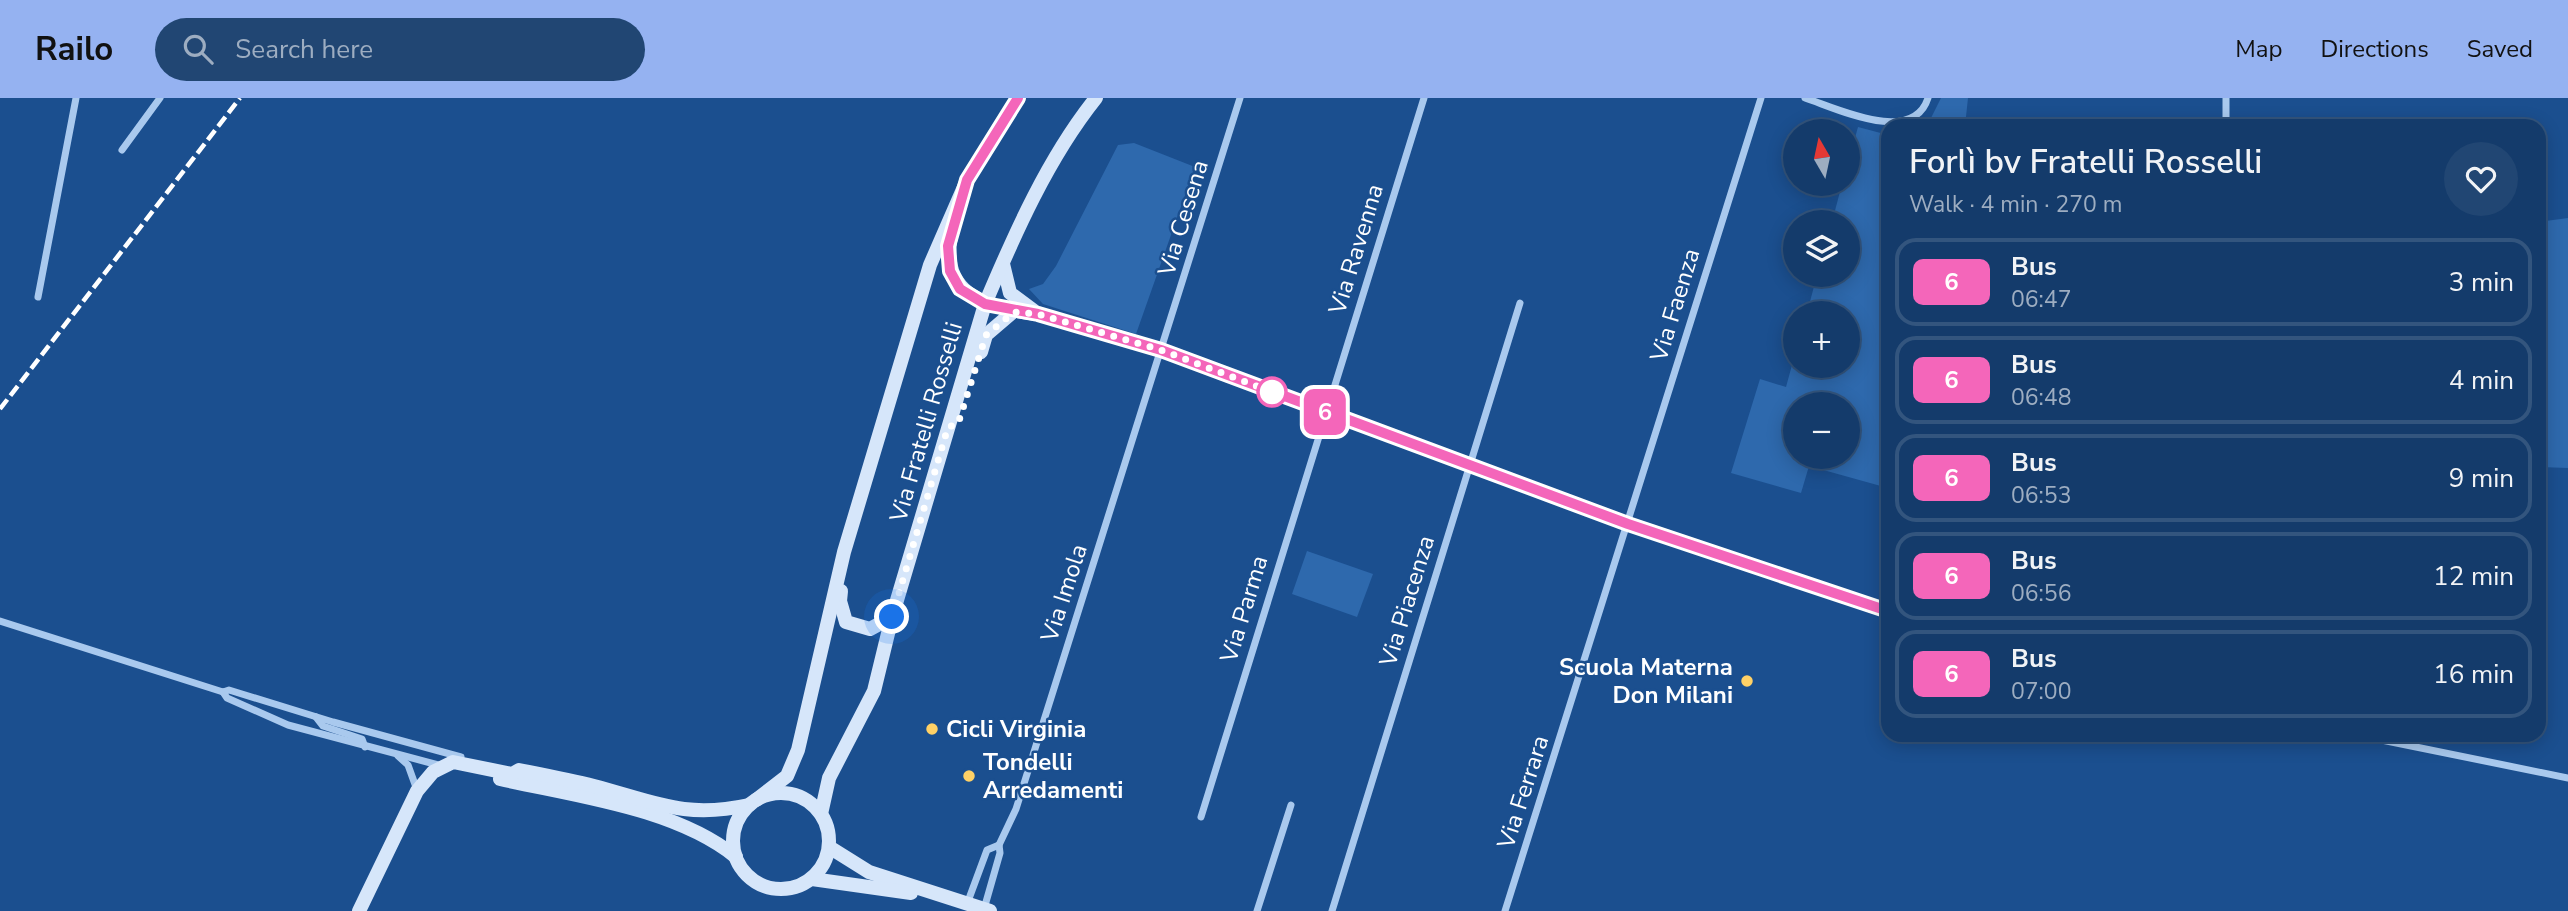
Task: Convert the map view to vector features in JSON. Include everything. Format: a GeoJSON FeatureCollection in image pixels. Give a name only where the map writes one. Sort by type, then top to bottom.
{"type":"FeatureCollection","features":[{"type":"Feature","properties":{"kind":"street"},"geometry":{"type":"LineString","coordinates":[[38,297],[76,98]]}},
{"type":"Feature","properties":{"kind":"street"},"geometry":{"type":"LineString","coordinates":[[122,150],[160,98]]}},
{"type":"Feature","properties":{"kind":"street","name":"Via Fratelli Rosselli"},"geometry":{"type":"LineString","coordinates":[[753,803],[788,776],[798,750],[844,552],[930,265],[967,180],[1018,98]]}},
{"type":"Feature","properties":{"kind":"street","name":"Via Fratelli Rosselli"},"geometry":{"type":"LineString","coordinates":[[821,814],[829,778],[874,691],[892,617],[985,304],[1003,261],[1055,160],[1096,98]]}},
{"type":"Feature","properties":{"kind":"street","name":"Via Cesena"},"geometry":{"type":"LineString","coordinates":[[1161,350],[1240,98]]}},
{"type":"Feature","properties":{"kind":"street","name":"Via Ravenna"},"geometry":{"type":"LineString","coordinates":[[1325,412],[1424,98]]}},
{"type":"Feature","properties":{"kind":"street","name":"Via Faenza"},"geometry":{"type":"LineString","coordinates":[[1628,524],[1761,98]]}},
{"type":"Feature","properties":{"kind":"street"},"geometry":{"type":"LineString","coordinates":[[1805,98],[1881,122]]}},
{"type":"Feature","properties":{"kind":"street"},"geometry":{"type":"LineString","coordinates":[[1910,119],[1925,105],[1928,98]]}},
{"type":"Feature","properties":{"kind":"street"},"geometry":{"type":"LineString","coordinates":[[2226,98],[2226,119]]}},
{"type":"Feature","properties":{"kind":"street"},"geometry":{"type":"LineString","coordinates":[[967,180],[948,246],[950,271],[960,289],[985,304],[1014,312],[1038,314],[1161,350],[1628,524],[1881,609]]}},
{"type":"Feature","properties":{"kind":"street"},"geometry":{"type":"LineString","coordinates":[[1003,261],[1004,277],[1010,293],[1038,314]]}},
{"type":"Feature","properties":{"kind":"street","name":"Via Piacenza"},"geometry":{"type":"LineString","coordinates":[[1332,911],[1520,303]]}},
{"type":"Feature","properties":{"kind":"street"},"geometry":{"type":"LineString","coordinates":[[948,427],[958,424],[986,335],[1014,312]]}},
{"type":"Feature","properties":{"kind":"street","name":"Via Imola"},"geometry":{"type":"LineString","coordinates":[[987,910],[1000,853],[999,845],[1016,809],[1161,350]]}},
{"type":"Feature","properties":{"kind":"street","name":"Via Parma"},"geometry":{"type":"LineString","coordinates":[[1201,817],[1325,412]]}},
{"type":"Feature","properties":{"kind":"street","name":"Via Ferrara"},"geometry":{"type":"LineString","coordinates":[[1505,911],[1628,524]]}},
{"type":"Feature","properties":{"kind":"street","name":"Via Fratelli Rosselli"},"geometry":{"type":"LineString","coordinates":[[844,552],[840,601],[846,622],[870,629],[892,617]]}},
{"type":"Feature","properties":{"kind":"street"},"geometry":{"type":"LineString","coordinates":[[0,621],[223,692],[229,690],[436,751],[592,785],[680,810],[705,812],[753,803],[778,793],[792,794],[810,803],[821,814],[829,838],[829,848],[820,870],[812,879],[796,888],[772,889],[748,877],[733,849],[735,829],[753,803]]}},
{"type":"Feature","properties":{"kind":"street"},"geometry":{"type":"LineString","coordinates":[[223,692],[227,698],[288,725],[365,747],[623,806],[717,841],[736,857]]}},
{"type":"Feature","properties":{"kind":"street"},"geometry":{"type":"LineString","coordinates":[[315,717],[323,726],[362,739],[365,747]]}},
{"type":"Feature","properties":{"kind":"street"},"geometry":{"type":"LineString","coordinates":[[2391,742],[2568,778]]}},
{"type":"Feature","properties":{"kind":"street"},"geometry":{"type":"LineString","coordinates":[[398,755],[408,765],[417,791]]}},
{"type":"Feature","properties":{"kind":"street"},"geometry":{"type":"LineString","coordinates":[[359,911],[417,791],[426,779],[442,766],[453,762],[512,774],[519,770]]}},
{"type":"Feature","properties":{"kind":"street"},"geometry":{"type":"LineString","coordinates":[[1257,911],[1291,805]]}},
{"type":"Feature","properties":{"kind":"street","name":"Via Imola"},"geometry":{"type":"LineString","coordinates":[[967,904],[987,850],[999,845]]}},
{"type":"Feature","properties":{"kind":"street"},"geometry":{"type":"LineString","coordinates":[[829,848],[869,872],[987,910]]}},
{"type":"Feature","properties":{"kind":"street"},"geometry":{"type":"LineString","coordinates":[[812,879],[944,898]]}},
{"type":"Feature","properties":{"kind":"shaded area"},"geometry":{"type":"Polygon","coordinates":[[[1941,98],[1968,98],[1966,119],[1931,118],[1941,98]]]}},
{"type":"Feature","properties":{"kind":"shaded area"},"geometry":{"type":"Polygon","coordinates":[[[1860,128],[1881,133],[1881,486],[1820,469],[1860,469],[1860,392],[1783,392],[1783,469],[1808,469],[1801,493],[1731,473],[1760,379],[1786,387],[1788,378],[1860,378],[1860,301],[1810,301],[1814,287],[1860,287],[1860,210],[1835,210],[1839,196],[1860,196],[1860,128]]]}},
{"type":"Feature","properties":{"kind":"shaded area"},"geometry":{"type":"Polygon","coordinates":[[[1134,143],[1195,167],[1136,334],[1043,304],[1029,289],[1043,284],[1056,266],[1118,145],[1134,143]]]}},
{"type":"Feature","properties":{"kind":"shaded area"},"geometry":{"type":"Polygon","coordinates":[[[2568,218],[2568,468],[2546,467],[2546,221],[2568,218]]]}},
{"type":"Feature","properties":{"kind":"shaded area"},"geometry":{"type":"Polygon","coordinates":[[[1307,551],[1373,574],[1357,617],[1292,594],[1307,551]]]}},
{"type":"Feature","properties":{"kind":"railway"},"geometry":{"type":"LineString","coordinates":[[0,409],[240,98]]}},
{"type":"Feature","properties":{"kind":"bus line","name":"6"},"geometry":{"type":"LineString","coordinates":[[1018,98],[967,180],[948,246],[950,271],[960,289],[985,304],[1014,312],[1038,314],[1161,350],[1628,524],[1881,609]]}},
{"type":"Feature","properties":{"kind":"place","name":"Scuola Materna Don Milani"},"geometry":{"type":"Point","coordinates":[1747,681]}},
{"type":"Feature","properties":{"kind":"place","name":"Cicli Virginia"},"geometry":{"type":"Point","coordinates":[932,729]}},
{"type":"Feature","properties":{"kind":"place","name":"Tondelli Arredamenti"},"geometry":{"type":"Point","coordinates":[969,776]}},
{"type":"Feature","properties":{"kind":"route"},"geometry":{"type":"LineString","coordinates":[[892,617],[948,427],[958,424],[986,335],[1014,312],[1038,314],[1161,350],[1275,393],[1272,392]]}}]}
